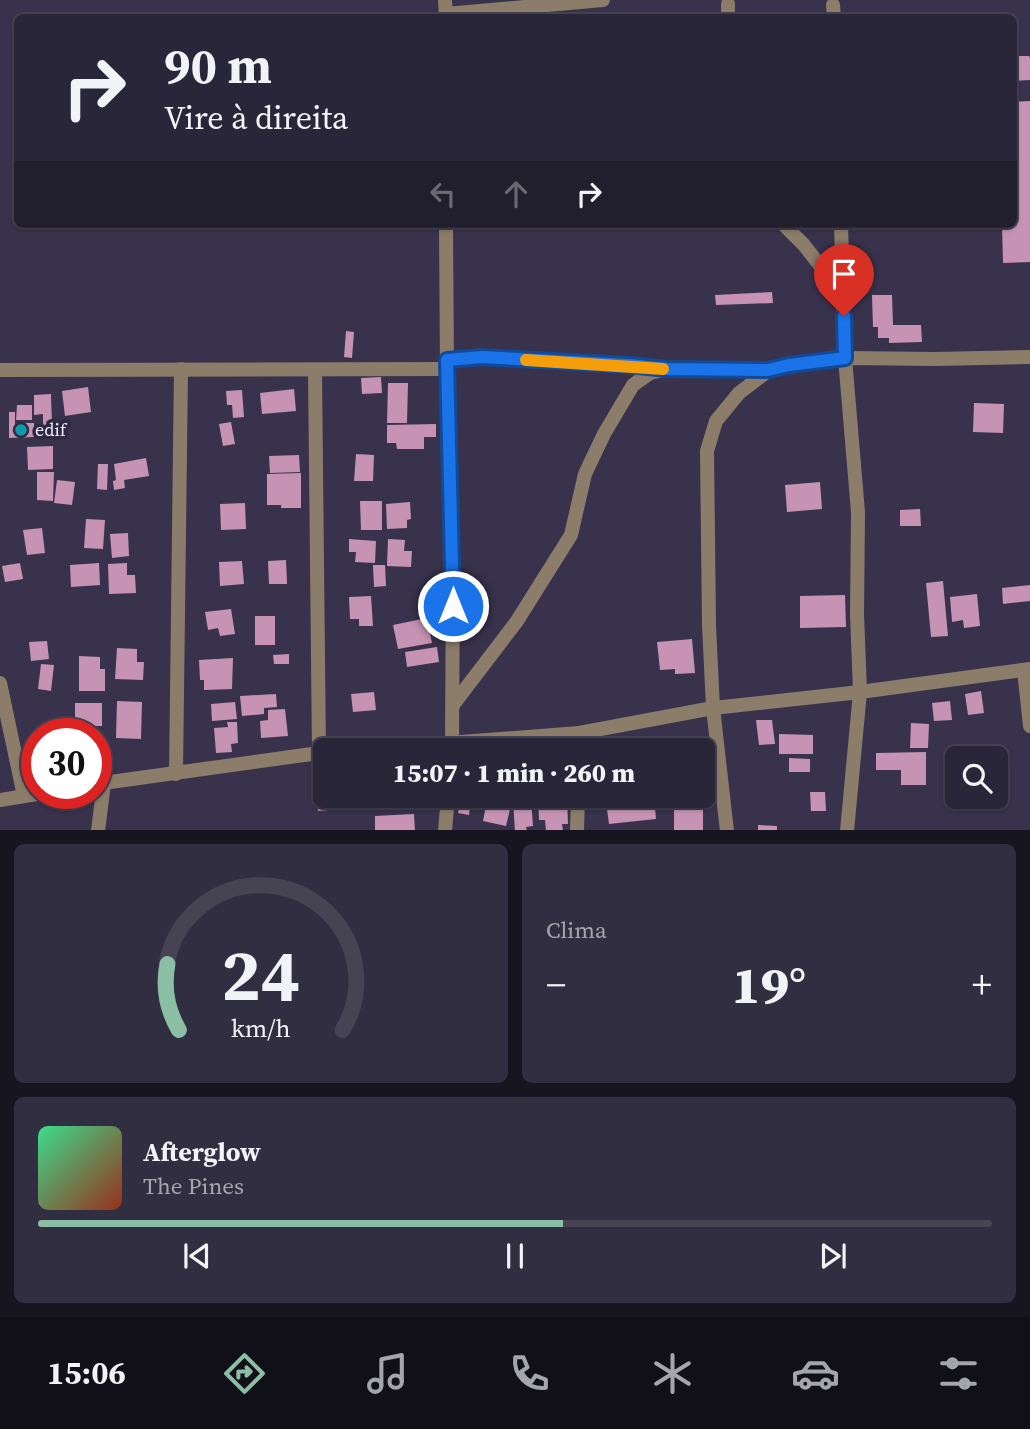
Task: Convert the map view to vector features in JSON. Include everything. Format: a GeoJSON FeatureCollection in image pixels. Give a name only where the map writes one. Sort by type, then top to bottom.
{"type":"FeatureCollection","features":[{"type":"Feature","properties":{"kind":"street"},"geometry":{"type":"LineString","coordinates":[[445,10],[603,0]]}},
{"type":"Feature","properties":{"kind":"street"},"geometry":{"type":"LineString","coordinates":[[446,228],[453,557],[452,738]]}},
{"type":"Feature","properties":{"kind":"street"},"geometry":{"type":"LineString","coordinates":[[787,228],[804,245],[843,295]]}},
{"type":"Feature","properties":{"kind":"street"},"geometry":{"type":"LineString","coordinates":[[841,228],[845,358],[858,512],[860,692],[847,830]]}},
{"type":"Feature","properties":{"kind":"street"},"geometry":{"type":"LineString","coordinates":[[0,370],[315,370],[447,364],[482,357],[667,369],[768,370],[845,358],[1030,356]]}},
{"type":"Feature","properties":{"kind":"street"},"geometry":{"type":"LineString","coordinates":[[176,774],[181,369]]}},
{"type":"Feature","properties":{"kind":"street"},"geometry":{"type":"LineString","coordinates":[[453,705],[517,621],[571,535],[585,474],[604,434],[633,385],[650,373],[667,369]]}},
{"type":"Feature","properties":{"kind":"street"},"geometry":{"type":"LineString","coordinates":[[315,370],[323,738]]}},
{"type":"Feature","properties":{"kind":"street"},"geometry":{"type":"LineString","coordinates":[[727,830],[713,708],[707,450],[716,421],[739,393],[768,370]]}},
{"type":"Feature","properties":{"kind":"street"},"geometry":{"type":"LineString","coordinates":[[534,738],[579,733],[713,708],[860,692],[1027,669],[1030,726]]}},
{"type":"Feature","properties":{"kind":"street"},"geometry":{"type":"LineString","coordinates":[[0,683],[21,782]]}},
{"type":"Feature","properties":{"kind":"street"},"geometry":{"type":"LineString","coordinates":[[579,733],[579,738]]}},
{"type":"Feature","properties":{"kind":"street"},"geometry":{"type":"LineString","coordinates":[[112,782],[313,753]]}},
{"type":"Feature","properties":{"kind":"street"},"geometry":{"type":"LineString","coordinates":[[0,800],[21,796]]}},
{"type":"Feature","properties":{"kind":"street"},"geometry":{"type":"LineString","coordinates":[[445,830],[447,808]]}},
{"type":"Feature","properties":{"kind":"street"},"geometry":{"type":"LineString","coordinates":[[577,830],[578,808]]}},
{"type":"Feature","properties":{"kind":"street"},"geometry":{"type":"LineString","coordinates":[[98,830],[99,809]]}},
{"type":"Feature","properties":{"kind":"building"},"geometry":{"type":"Polygon","coordinates":[[[1017,56],[1029,56],[1030,80],[1017,81],[1017,56]]]}},
{"type":"Feature","properties":{"kind":"building"},"geometry":{"type":"Polygon","coordinates":[[[1030,101],[1030,262],[1003,263],[1002,228],[1017,228],[1017,102],[1030,101]]]}},
{"type":"Feature","properties":{"kind":"building"},"geometry":{"type":"Polygon","coordinates":[[[772,292],[773,303],[716,305],[715,295],[772,292]]]}},
{"type":"Feature","properties":{"kind":"building"},"geometry":{"type":"Polygon","coordinates":[[[872,295],[892,295],[893,325],[921,325],[922,342],[889,343],[889,338],[878,338],[878,327],[873,327],[872,295]]]}},
{"type":"Feature","properties":{"kind":"building"},"geometry":{"type":"Polygon","coordinates":[[[346,331],[354,332],[352,358],[344,357],[346,331]]]}},
{"type":"Feature","properties":{"kind":"building"},"geometry":{"type":"Polygon","coordinates":[[[381,377],[382,393],[362,394],[361,378],[381,377]]]}},
{"type":"Feature","properties":{"kind":"building"},"geometry":{"type":"Polygon","coordinates":[[[388,383],[408,383],[407,423],[387,423],[388,383]]]}},
{"type":"Feature","properties":{"kind":"building"},"geometry":{"type":"Polygon","coordinates":[[[88,387],[91,412],[65,416],[62,391],[88,387]]]}},
{"type":"Feature","properties":{"kind":"building"},"geometry":{"type":"Polygon","coordinates":[[[294,389],[296,411],[262,414],[260,393],[294,389]]]}},
{"type":"Feature","properties":{"kind":"building"},"geometry":{"type":"Polygon","coordinates":[[[242,390],[244,417],[233,418],[232,405],[227,405],[226,391],[242,390]]]}},
{"type":"Feature","properties":{"kind":"building"},"geometry":{"type":"Polygon","coordinates":[[[51,394],[52,425],[43,425],[43,414],[34,415],[34,395],[51,394]]]}},
{"type":"Feature","properties":{"kind":"building"},"geometry":{"type":"Polygon","coordinates":[[[974,403],[1004,404],[1003,433],[973,432],[974,403]]]}},
{"type":"Feature","properties":{"kind":"building"},"geometry":{"type":"Polygon","coordinates":[[[17,405],[32,405],[32,420],[16,420],[17,405]]]}},
{"type":"Feature","properties":{"kind":"building","name":"edif"},"geometry":{"type":"Polygon","coordinates":[[[9,412],[15,412],[15,428],[16,423],[34,423],[34,437],[9,438],[9,412]]]}},
{"type":"Feature","properties":{"kind":"building"},"geometry":{"type":"Polygon","coordinates":[[[231,422],[235,444],[223,446],[219,424],[231,422]]]}},
{"type":"Feature","properties":{"kind":"building"},"geometry":{"type":"Polygon","coordinates":[[[436,424],[436,437],[424,437],[424,449],[397,449],[396,443],[387,443],[387,425],[436,424]]]}},
{"type":"Feature","properties":{"kind":"building"},"geometry":{"type":"Polygon","coordinates":[[[53,446],[53,469],[28,470],[27,447],[53,446]]]}},
{"type":"Feature","properties":{"kind":"building"},"geometry":{"type":"Polygon","coordinates":[[[356,454],[374,455],[373,481],[354,481],[356,454]]]}},
{"type":"Feature","properties":{"kind":"building"},"geometry":{"type":"Polygon","coordinates":[[[299,455],[300,472],[270,473],[269,456],[299,455]]]}},
{"type":"Feature","properties":{"kind":"building"},"geometry":{"type":"Polygon","coordinates":[[[146,458],[149,476],[124,480],[125,488],[114,490],[114,464],[146,458]]]}},
{"type":"Feature","properties":{"kind":"building"},"geometry":{"type":"Polygon","coordinates":[[[98,464],[108,464],[107,490],[97,489],[98,464]]]}},
{"type":"Feature","properties":{"kind":"building"},"geometry":{"type":"Polygon","coordinates":[[[37,472],[54,472],[53,501],[37,500],[37,472]]]}},
{"type":"Feature","properties":{"kind":"building"},"geometry":{"type":"Polygon","coordinates":[[[301,473],[301,508],[267,505],[267,474],[301,473]]]}},
{"type":"Feature","properties":{"kind":"building"},"geometry":{"type":"Polygon","coordinates":[[[57,480],[75,482],[72,505],[54,503],[57,480]]]}},
{"type":"Feature","properties":{"kind":"building"},"geometry":{"type":"Polygon","coordinates":[[[820,482],[822,509],[787,512],[785,485],[820,482]]]}},
{"type":"Feature","properties":{"kind":"building"},"geometry":{"type":"Polygon","coordinates":[[[360,501],[382,501],[382,530],[361,530],[360,501]]]}},
{"type":"Feature","properties":{"kind":"building"},"geometry":{"type":"Polygon","coordinates":[[[410,502],[411,519],[407,520],[407,528],[387,529],[386,504],[410,502]]]}},
{"type":"Feature","properties":{"kind":"building"},"geometry":{"type":"Polygon","coordinates":[[[245,503],[246,529],[221,530],[220,504],[245,503]]]}},
{"type":"Feature","properties":{"kind":"building"},"geometry":{"type":"Polygon","coordinates":[[[920,509],[921,526],[900,526],[900,510],[920,509]]]}},
{"type":"Feature","properties":{"kind":"building"},"geometry":{"type":"Polygon","coordinates":[[[86,519],[105,520],[103,549],[84,548],[86,519]]]}},
{"type":"Feature","properties":{"kind":"building"},"geometry":{"type":"Polygon","coordinates":[[[42,528],[45,553],[27,555],[23,530],[42,528]]]}},
{"type":"Feature","properties":{"kind":"building"},"geometry":{"type":"Polygon","coordinates":[[[128,533],[129,556],[112,558],[110,534],[128,533]]]}},
{"type":"Feature","properties":{"kind":"building"},"geometry":{"type":"Polygon","coordinates":[[[349,539],[376,541],[375,563],[355,562],[356,552],[349,552],[349,539]]]}},
{"type":"Feature","properties":{"kind":"building"},"geometry":{"type":"Polygon","coordinates":[[[388,539],[405,540],[404,551],[412,551],[411,567],[387,566],[388,539]]]}},
{"type":"Feature","properties":{"kind":"building"},"geometry":{"type":"Polygon","coordinates":[[[286,560],[287,584],[269,584],[268,561],[286,560]]]}},
{"type":"Feature","properties":{"kind":"building"},"geometry":{"type":"Polygon","coordinates":[[[242,561],[244,584],[220,586],[219,562],[242,561]]]}},
{"type":"Feature","properties":{"kind":"building"},"geometry":{"type":"Polygon","coordinates":[[[20,563],[23,579],[5,582],[2,566],[20,563]]]}},
{"type":"Feature","properties":{"kind":"building"},"geometry":{"type":"Polygon","coordinates":[[[99,563],[100,585],[71,587],[70,565],[99,563]]]}},
{"type":"Feature","properties":{"kind":"building"},"geometry":{"type":"Polygon","coordinates":[[[127,563],[127,575],[135,575],[136,593],[109,594],[108,564],[127,563]]]}},
{"type":"Feature","properties":{"kind":"building"},"geometry":{"type":"Polygon","coordinates":[[[373,565],[385,565],[386,586],[374,587],[373,565]]]}},
{"type":"Feature","properties":{"kind":"building"},"geometry":{"type":"Polygon","coordinates":[[[943,581],[948,636],[931,637],[926,583],[943,581]]]}},
{"type":"Feature","properties":{"kind":"building"},"geometry":{"type":"Polygon","coordinates":[[[1030,585],[1030,601],[1003,604],[1002,588],[1030,585]]]}},
{"type":"Feature","properties":{"kind":"building"},"geometry":{"type":"Polygon","coordinates":[[[977,594],[980,626],[964,628],[963,620],[952,622],[950,597],[977,594]]]}},
{"type":"Feature","properties":{"kind":"building"},"geometry":{"type":"Polygon","coordinates":[[[845,595],[846,627],[800,628],[800,596],[845,595]]]}},
{"type":"Feature","properties":{"kind":"building"},"geometry":{"type":"Polygon","coordinates":[[[371,596],[373,626],[359,626],[359,619],[350,619],[349,597],[371,596]]]}},
{"type":"Feature","properties":{"kind":"building"},"geometry":{"type":"Polygon","coordinates":[[[231,609],[235,634],[220,636],[218,628],[208,630],[205,612],[231,609]]]}},
{"type":"Feature","properties":{"kind":"building"},"geometry":{"type":"Polygon","coordinates":[[[255,616],[275,616],[275,645],[255,645],[255,616]]]}},
{"type":"Feature","properties":{"kind":"building"},"geometry":{"type":"Polygon","coordinates":[[[427,618],[432,643],[398,649],[393,625],[427,618]]]}},
{"type":"Feature","properties":{"kind":"building"},"geometry":{"type":"Polygon","coordinates":[[[692,639],[695,673],[675,674],[675,669],[660,670],[657,642],[692,639]]]}},
{"type":"Feature","properties":{"kind":"building"},"geometry":{"type":"Polygon","coordinates":[[[47,641],[49,659],[31,661],[29,642],[47,641]]]}},
{"type":"Feature","properties":{"kind":"building"},"geometry":{"type":"Polygon","coordinates":[[[437,647],[439,662],[407,667],[405,652],[437,647]]]}},
{"type":"Feature","properties":{"kind":"building"},"geometry":{"type":"Polygon","coordinates":[[[117,648],[137,649],[137,662],[144,662],[143,680],[115,679],[117,648]]]}},
{"type":"Feature","properties":{"kind":"building"},"geometry":{"type":"Polygon","coordinates":[[[289,654],[289,664],[274,664],[273,655],[289,654]]]}},
{"type":"Feature","properties":{"kind":"building"},"geometry":{"type":"Polygon","coordinates":[[[79,656],[100,657],[100,669],[105,669],[105,691],[79,691],[79,656]]]}},
{"type":"Feature","properties":{"kind":"building"},"geometry":{"type":"Polygon","coordinates":[[[233,658],[232,689],[204,690],[204,680],[200,680],[199,660],[233,658]]]}},
{"type":"Feature","properties":{"kind":"building"},"geometry":{"type":"Polygon","coordinates":[[[41,664],[54,665],[51,691],[38,689],[41,664]]]}},
{"type":"Feature","properties":{"kind":"building"},"geometry":{"type":"Polygon","coordinates":[[[981,691],[984,713],[968,715],[965,694],[981,691]]]}},
{"type":"Feature","properties":{"kind":"building"},"geometry":{"type":"Polygon","coordinates":[[[374,692],[376,710],[353,712],[351,694],[374,692]]]}},
{"type":"Feature","properties":{"kind":"building"},"geometry":{"type":"Polygon","coordinates":[[[276,694],[277,707],[264,708],[264,714],[242,716],[240,696],[276,694]]]}},
{"type":"Feature","properties":{"kind":"building"},"geometry":{"type":"Polygon","coordinates":[[[117,701],[142,702],[141,739],[116,738],[117,701]]]}},
{"type":"Feature","properties":{"kind":"building"},"geometry":{"type":"Polygon","coordinates":[[[950,701],[952,720],[934,721],[932,703],[950,701]]]}},
{"type":"Feature","properties":{"kind":"building"},"geometry":{"type":"Polygon","coordinates":[[[235,702],[237,719],[212,721],[211,704],[235,702]]]}},
{"type":"Feature","properties":{"kind":"building"},"geometry":{"type":"Polygon","coordinates":[[[75,703],[102,703],[102,718],[75,718],[75,703]]]}},
{"type":"Feature","properties":{"kind":"building"},"geometry":{"type":"Polygon","coordinates":[[[285,709],[288,736],[261,738],[260,721],[268,720],[268,710],[285,709]]]}},
{"type":"Feature","properties":{"kind":"building"},"geometry":{"type":"Polygon","coordinates":[[[756,720],[772,720],[775,744],[759,745],[756,720]]]}},
{"type":"Feature","properties":{"kind":"building"},"geometry":{"type":"Polygon","coordinates":[[[227,722],[237,722],[238,743],[231,744],[232,752],[216,753],[214,728],[228,727],[227,722]]]}},
{"type":"Feature","properties":{"kind":"building"},"geometry":{"type":"Polygon","coordinates":[[[911,723],[929,724],[928,748],[910,748],[911,723]]]}},
{"type":"Feature","properties":{"kind":"building"},"geometry":{"type":"Polygon","coordinates":[[[779,734],[813,735],[813,754],[779,754],[779,734]]]}},
{"type":"Feature","properties":{"kind":"building"},"geometry":{"type":"Polygon","coordinates":[[[926,752],[926,785],[901,785],[901,770],[876,770],[876,753],[926,752]]]}},
{"type":"Feature","properties":{"kind":"building"},"geometry":{"type":"Polygon","coordinates":[[[789,758],[810,759],[810,772],[789,772],[789,758]]]}},
{"type":"Feature","properties":{"kind":"building"},"geometry":{"type":"Polygon","coordinates":[[[810,792],[825,792],[826,811],[811,811],[810,792]]]}},
{"type":"Feature","properties":{"kind":"building"},"geometry":{"type":"Polygon","coordinates":[[[318,808],[339,808],[339,809],[318,811],[318,808]]]}},
{"type":"Feature","properties":{"kind":"building"},"geometry":{"type":"Polygon","coordinates":[[[459,808],[470,808],[469,815],[458,813],[459,808]]]}},
{"type":"Feature","properties":{"kind":"building"},"geometry":{"type":"Polygon","coordinates":[[[486,808],[510,808],[506,826],[483,821],[486,808]]]}},
{"type":"Feature","properties":{"kind":"building"},"geometry":{"type":"Polygon","coordinates":[[[513,808],[532,808],[533,826],[526,827],[527,830],[515,830],[513,808]]]}},
{"type":"Feature","properties":{"kind":"building"},"geometry":{"type":"Polygon","coordinates":[[[538,808],[567,808],[568,824],[562,824],[563,830],[546,830],[545,820],[539,820],[538,808]]]}},
{"type":"Feature","properties":{"kind":"building"},"geometry":{"type":"Polygon","coordinates":[[[655,808],[656,819],[609,824],[607,809],[655,808]]]}},
{"type":"Feature","properties":{"kind":"building"},"geometry":{"type":"Polygon","coordinates":[[[674,808],[703,808],[703,830],[674,830],[674,808]]]}},
{"type":"Feature","properties":{"kind":"building"},"geometry":{"type":"Polygon","coordinates":[[[414,814],[415,830],[375,830],[375,816],[414,814]]]}},
{"type":"Feature","properties":{"kind":"building"},"geometry":{"type":"Polygon","coordinates":[[[758,825],[777,826],[777,830],[758,830],[758,825]]]}},
{"type":"Feature","properties":{"kind":"slow traffic"},"geometry":{"type":"LineString","coordinates":[[526,360],[663,369]]}},
{"type":"Feature","properties":{"kind":"place","name":"edif"},"geometry":{"type":"Point","coordinates":[21,430]}},
{"type":"Feature","properties":{"kind":"route"},"geometry":{"type":"LineString","coordinates":[[453,606],[447,360],[482,357],[667,369],[768,370],[845,358],[844,316]]}}]}
